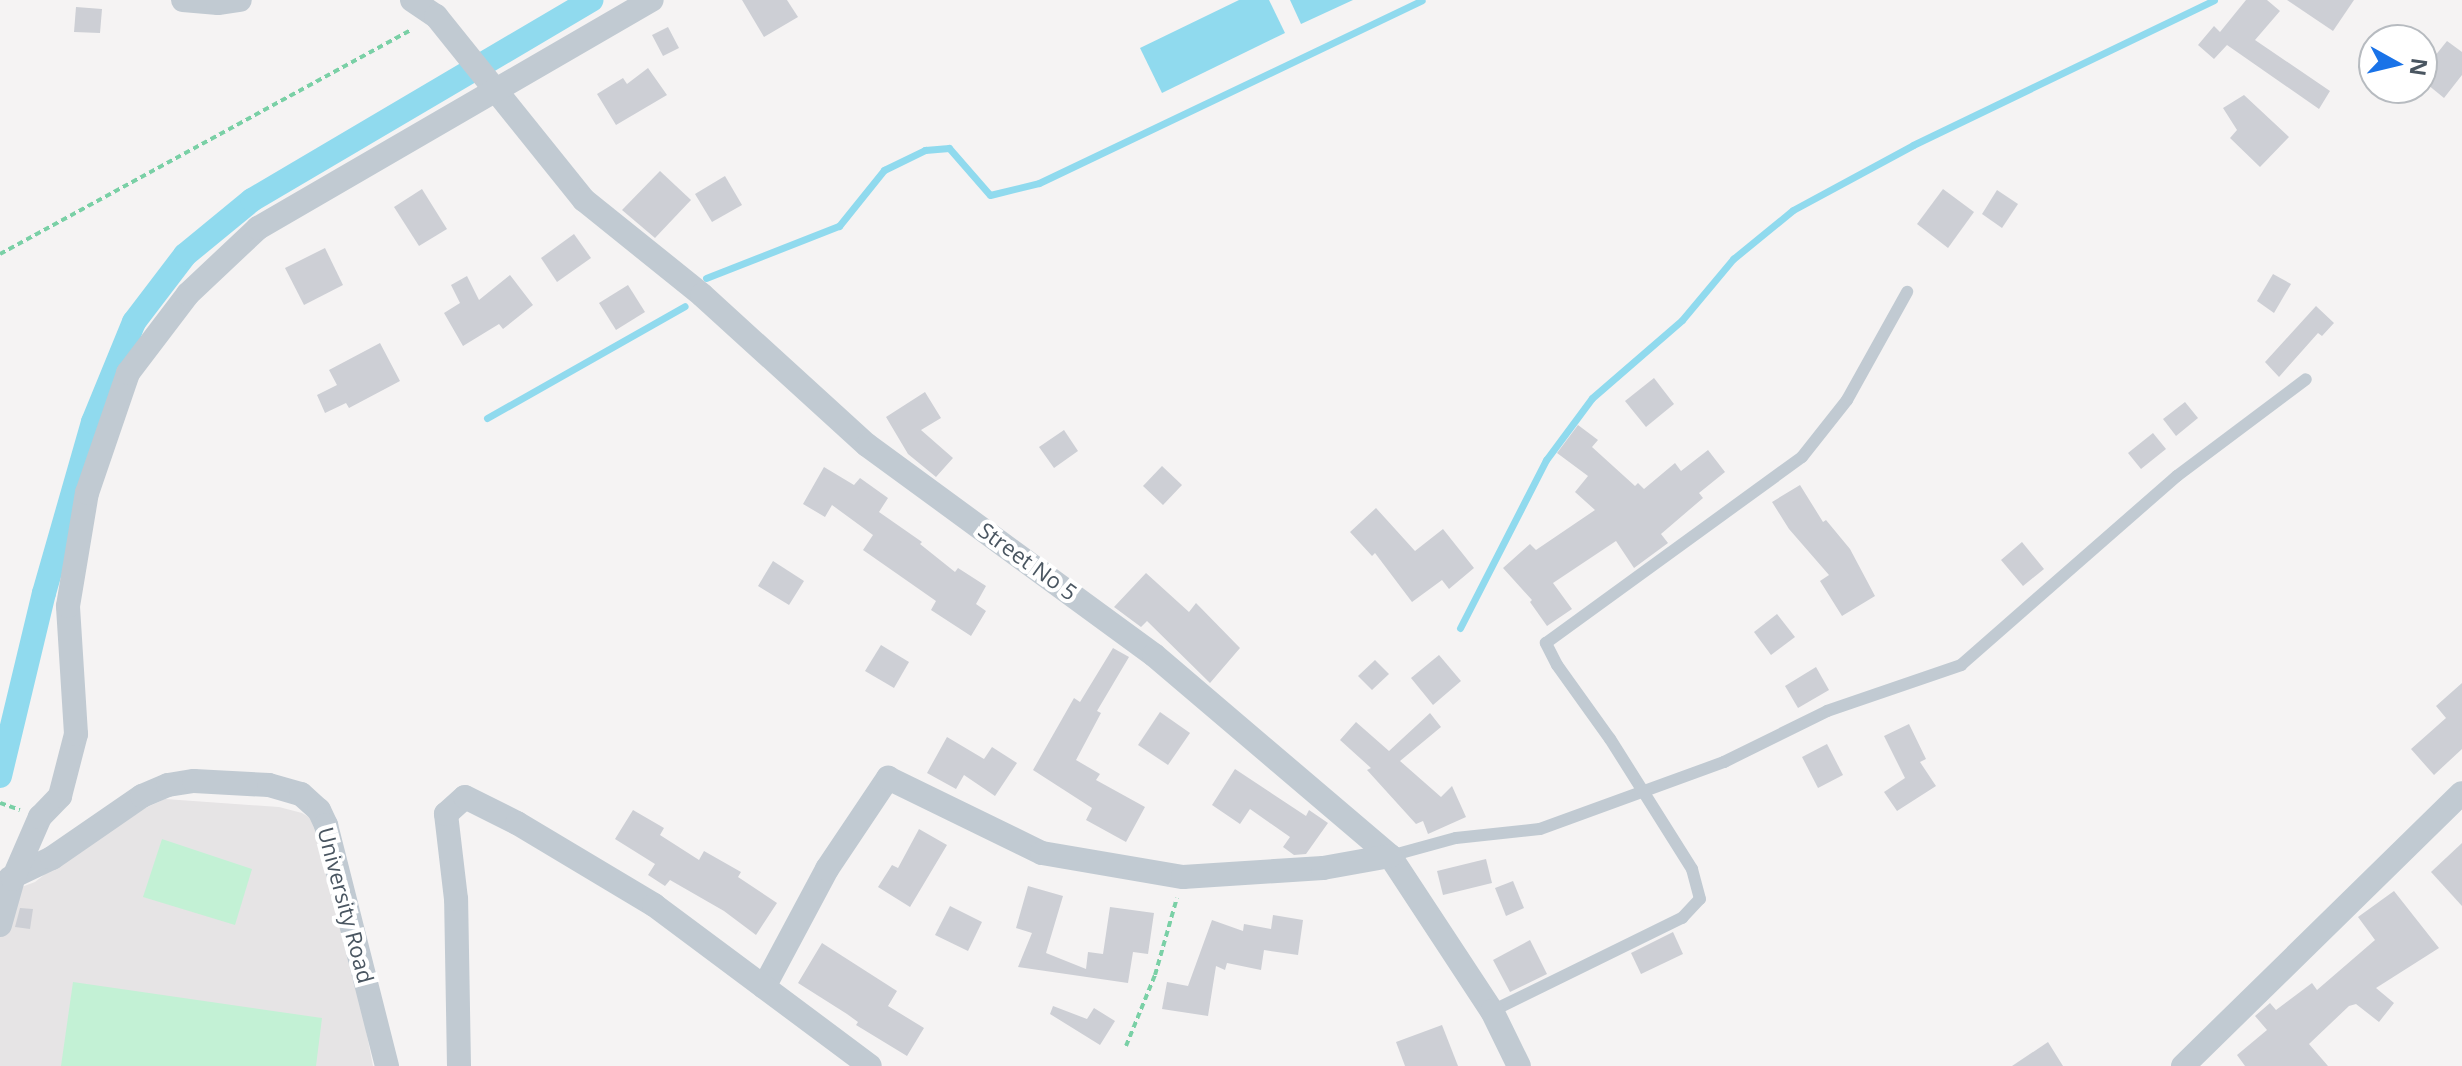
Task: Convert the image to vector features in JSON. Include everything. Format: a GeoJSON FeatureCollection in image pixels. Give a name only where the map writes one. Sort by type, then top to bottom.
{"type":"FeatureCollection","features":[{"type":"Feature","properties":{"kind":"street"},"geometry":{"type":"LineString","coordinates":[[183,0],[218,3],[240,0]]}},
{"type":"Feature","properties":{"kind":"street","name":"Street No 5"},"geometry":{"type":"LineString","coordinates":[[412,0],[436,16],[584,200],[702,295],[867,445],[1154,655],[1390,856],[1492,1011],[1519,1066]]}},
{"type":"Feature","properties":{"kind":"street"},"geometry":{"type":"LineString","coordinates":[[0,925],[6,877],[40,817],[60,796],[76,734],[68,606],[87,493],[128,373],[188,294],[258,228],[491,84],[652,0]]}},
{"type":"Feature","properties":{"kind":"street"},"geometry":{"type":"LineString","coordinates":[[764,987],[827,869],[888,778],[1042,853],[1183,877],[1323,868],[1390,856]]}},
{"type":"Feature","properties":{"kind":"street","name":"University Road"},"geometry":{"type":"LineString","coordinates":[[6,877],[52,858],[142,796],[168,785],[194,781],[254,784],[301,794],[319,810],[326,825],[387,1066]]}},
{"type":"Feature","properties":{"kind":"street"},"geometry":{"type":"LineString","coordinates":[[2183,1066],[2462,793]]}},
{"type":"Feature","properties":{"kind":"street"},"geometry":{"type":"LineString","coordinates":[[459,1066],[456,899],[446,814],[465,797],[517,823],[654,905],[870,1066]]}},
{"type":"Feature","properties":{"kind":"lane"},"geometry":{"type":"LineString","coordinates":[[1492,1011],[1682,918],[1700,899],[1692,869],[1640,793],[1546,643],[1802,457],[1847,400],[1907,292]]}},
{"type":"Feature","properties":{"kind":"lane"},"geometry":{"type":"LineString","coordinates":[[1390,856],[1456,838],[1540,829],[1724,762],[1827,711],[1961,665],[2177,476],[2306,379]]}},
{"type":"Feature","properties":{"kind":"path"},"geometry":{"type":"LineString","coordinates":[[0,254],[436,16]]}},
{"type":"Feature","properties":{"kind":"path"},"geometry":{"type":"LineString","coordinates":[[1126,1046],[1155,975],[1183,877]]}},
{"type":"Feature","properties":{"kind":"shaded area"},"geometry":{"type":"Polygon","coordinates":[[[165,799],[279,807],[302,813],[315,821],[341,901],[373,1066],[0,1066],[0,936],[16,889],[35,882],[106,826],[165,799]]]}},
{"type":"Feature","properties":{"kind":"green space"},"geometry":{"type":"Polygon","coordinates":[[[162,839],[252,869],[235,925],[143,897],[162,839]]]}},
{"type":"Feature","properties":{"kind":"green space"},"geometry":{"type":"Polygon","coordinates":[[[73,982],[322,1018],[316,1066],[61,1066],[73,982]]]}},
{"type":"Feature","properties":{"kind":"water"},"geometry":{"type":"Polygon","coordinates":[[[1239,0],[1269,0],[1285,33],[1162,93],[1140,48],[1239,0]]]}},
{"type":"Feature","properties":{"kind":"water"},"geometry":{"type":"Polygon","coordinates":[[[1290,0],[1353,0],[1301,24],[1290,0]]]}},
{"type":"Feature","properties":{"kind":"building"},"geometry":{"type":"Polygon","coordinates":[[[742,0],[787,0],[798,17],[764,37],[742,0]]]}},
{"type":"Feature","properties":{"kind":"building"},"geometry":{"type":"Polygon","coordinates":[[[2246,0],[2267,0],[2280,11],[2255,40],[2330,91],[2319,109],[2227,45],[2214,59],[2198,45],[2214,26],[2220,32],[2246,0]]]}},
{"type":"Feature","properties":{"kind":"building"},"geometry":{"type":"Polygon","coordinates":[[[2287,0],[2354,0],[2333,31],[2287,0]]]}},
{"type":"Feature","properties":{"kind":"building"},"geometry":{"type":"Polygon","coordinates":[[[76,7],[102,9],[100,33],[74,32],[76,7]]]}},
{"type":"Feature","properties":{"kind":"building"},"geometry":{"type":"Polygon","coordinates":[[[668,27],[679,48],[663,56],[652,35],[668,27]]]}},
{"type":"Feature","properties":{"kind":"building"},"geometry":{"type":"Polygon","coordinates":[[[2447,41],[2462,52],[2462,75],[2444,98],[2438,93],[2438,52],[2447,41]]]}},
{"type":"Feature","properties":{"kind":"building"},"geometry":{"type":"Polygon","coordinates":[[[648,68],[667,95],[616,125],[597,94],[623,78],[627,84],[648,68]]]}},
{"type":"Feature","properties":{"kind":"building"},"geometry":{"type":"Polygon","coordinates":[[[2244,95],[2289,137],[2260,167],[2230,138],[2237,130],[2223,108],[2244,95]]]}},
{"type":"Feature","properties":{"kind":"building"},"geometry":{"type":"Polygon","coordinates":[[[660,171],[691,200],[655,238],[622,210],[660,171]]]}},
{"type":"Feature","properties":{"kind":"building"},"geometry":{"type":"Polygon","coordinates":[[[725,176],[742,205],[712,222],[695,194],[725,176]]]}},
{"type":"Feature","properties":{"kind":"building"},"geometry":{"type":"Polygon","coordinates":[[[422,189],[447,229],[419,246],[394,207],[422,189]]]}},
{"type":"Feature","properties":{"kind":"building"},"geometry":{"type":"Polygon","coordinates":[[[1943,189],[1974,212],[1948,248],[1917,224],[1943,189]]]}},
{"type":"Feature","properties":{"kind":"building"},"geometry":{"type":"Polygon","coordinates":[[[1997,190],[2018,204],[2002,228],[1982,214],[1997,190]]]}},
{"type":"Feature","properties":{"kind":"building"},"geometry":{"type":"Polygon","coordinates":[[[574,234],[591,258],[557,282],[541,258],[574,234]]]}},
{"type":"Feature","properties":{"kind":"building"},"geometry":{"type":"Polygon","coordinates":[[[325,248],[343,285],[304,305],[285,268],[325,248]]]}},
{"type":"Feature","properties":{"kind":"building"},"geometry":{"type":"Polygon","coordinates":[[[2273,274],[2291,284],[2274,313],[2257,301],[2273,274]]]}},
{"type":"Feature","properties":{"kind":"building"},"geometry":{"type":"Polygon","coordinates":[[[510,275],[533,305],[503,329],[499,324],[463,346],[444,313],[460,303],[451,285],[467,276],[479,300],[510,275]]]}},
{"type":"Feature","properties":{"kind":"building"},"geometry":{"type":"Polygon","coordinates":[[[628,285],[645,312],[616,330],[599,303],[628,285]]]}},
{"type":"Feature","properties":{"kind":"building"},"geometry":{"type":"Polygon","coordinates":[[[2316,306],[2334,323],[2322,336],[2318,333],[2279,377],[2265,362],[2316,306]]]}},
{"type":"Feature","properties":{"kind":"building"},"geometry":{"type":"Polygon","coordinates":[[[380,343],[400,381],[349,408],[346,403],[325,413],[317,395],[337,385],[329,370],[380,343]]]}},
{"type":"Feature","properties":{"kind":"building"},"geometry":{"type":"Polygon","coordinates":[[[1654,378],[1674,404],[1646,427],[1625,401],[1654,378]]]}},
{"type":"Feature","properties":{"kind":"building"},"geometry":{"type":"Polygon","coordinates":[[[925,392],[941,418],[921,430],[953,458],[936,477],[908,454],[886,417],[925,392]]]}},
{"type":"Feature","properties":{"kind":"building"},"geometry":{"type":"Polygon","coordinates":[[[2185,402],[2198,418],[2176,436],[2163,419],[2185,402]]]}},
{"type":"Feature","properties":{"kind":"building"},"geometry":{"type":"Polygon","coordinates":[[[1578,425],[1598,440],[1592,447],[1635,486],[1638,483],[1644,489],[1675,463],[1681,471],[1708,450],[1725,472],[1699,493],[1703,498],[1661,534],[1668,543],[1634,568],[1616,541],[1553,583],[1572,609],[1547,626],[1530,602],[1532,600],[1503,568],[1530,544],[1536,550],[1595,510],[1575,492],[1588,476],[1557,453],[1578,425]]]}},
{"type":"Feature","properties":{"kind":"building"},"geometry":{"type":"Polygon","coordinates":[[[1064,430],[1078,451],[1054,468],[1039,447],[1064,430]]]}},
{"type":"Feature","properties":{"kind":"building"},"geometry":{"type":"Polygon","coordinates":[[[2153,433],[2166,449],[2141,469],[2128,453],[2153,433]]]}},
{"type":"Feature","properties":{"kind":"building"},"geometry":{"type":"Polygon","coordinates":[[[1162,466],[1182,485],[1163,505],[1143,486],[1162,466]]]}},
{"type":"Feature","properties":{"kind":"building"},"geometry":{"type":"Polygon","coordinates":[[[824,467],[854,485],[860,478],[888,498],[879,512],[922,542],[920,544],[955,572],[958,568],[986,586],[976,604],[986,611],[971,636],[931,610],[936,601],[863,550],[873,535],[832,505],[825,517],[803,504],[824,467]]]}},
{"type":"Feature","properties":{"kind":"building"},"geometry":{"type":"Polygon","coordinates":[[[1800,485],[1823,522],[1826,520],[1850,549],[1875,596],[1842,616],[1820,581],[1829,575],[1789,529],[1772,502],[1800,485]]]}},
{"type":"Feature","properties":{"kind":"building"},"geometry":{"type":"Polygon","coordinates":[[[1376,508],[1415,551],[1443,529],[1474,568],[1449,589],[1442,580],[1412,602],[1375,553],[1372,556],[1350,532],[1376,508]]]}},
{"type":"Feature","properties":{"kind":"building"},"geometry":{"type":"Polygon","coordinates":[[[2022,542],[2044,569],[2023,586],[2001,560],[2022,542]]]}},
{"type":"Feature","properties":{"kind":"building"},"geometry":{"type":"Polygon","coordinates":[[[773,561],[804,581],[789,605],[758,586],[773,561]]]}},
{"type":"Feature","properties":{"kind":"building"},"geometry":{"type":"Polygon","coordinates":[[[1146,573],[1189,612],[1196,603],[1240,648],[1210,683],[1147,621],[1141,627],[1114,607],[1146,573]]]}},
{"type":"Feature","properties":{"kind":"building"},"geometry":{"type":"Polygon","coordinates":[[[1777,614],[1795,637],[1771,655],[1754,632],[1777,614]]]}},
{"type":"Feature","properties":{"kind":"building"},"geometry":{"type":"Polygon","coordinates":[[[881,645],[909,662],[894,688],[865,671],[881,645]]]}},
{"type":"Feature","properties":{"kind":"building"},"geometry":{"type":"Polygon","coordinates":[[[1113,648],[1129,657],[1097,711],[1101,713],[1076,760],[1100,774],[1096,780],[1145,807],[1126,842],[1086,820],[1092,808],[1033,770],[1074,698],[1080,702],[1113,648]]]}},
{"type":"Feature","properties":{"kind":"building"},"geometry":{"type":"Polygon","coordinates":[[[1439,655],[1461,681],[1433,705],[1411,678],[1439,655]]]}},
{"type":"Feature","properties":{"kind":"building"},"geometry":{"type":"Polygon","coordinates":[[[1375,660],[1389,674],[1372,690],[1358,676],[1375,660]]]}},
{"type":"Feature","properties":{"kind":"building"},"geometry":{"type":"Polygon","coordinates":[[[1816,667],[1829,690],[1798,708],[1785,686],[1816,667]]]}},
{"type":"Feature","properties":{"kind":"building"},"geometry":{"type":"Polygon","coordinates":[[[2462,683],[2462,749],[2434,775],[2411,749],[2446,718],[2436,706],[2462,683]]]}},
{"type":"Feature","properties":{"kind":"building"},"geometry":{"type":"Polygon","coordinates":[[[1160,712],[1190,733],[1168,765],[1138,745],[1160,712]]]}},
{"type":"Feature","properties":{"kind":"building"},"geometry":{"type":"Polygon","coordinates":[[[1430,713],[1441,727],[1400,761],[1441,797],[1452,786],[1466,817],[1428,834],[1423,821],[1416,824],[1367,770],[1371,768],[1340,740],[1356,722],[1389,751],[1430,713]]]}},
{"type":"Feature","properties":{"kind":"building"},"geometry":{"type":"Polygon","coordinates":[[[1909,724],[1926,759],[1920,762],[1936,786],[1897,811],[1884,792],[1905,778],[1884,736],[1909,724]]]}},
{"type":"Feature","properties":{"kind":"building"},"geometry":{"type":"Polygon","coordinates":[[[947,737],[984,759],[992,747],[1017,763],[995,796],[964,775],[956,789],[927,773],[947,737]]]}},
{"type":"Feature","properties":{"kind":"building"},"geometry":{"type":"Polygon","coordinates":[[[1827,744],[1843,775],[1818,788],[1802,757],[1827,744]]]}},
{"type":"Feature","properties":{"kind":"building"},"geometry":{"type":"Polygon","coordinates":[[[1235,769],[1306,816],[1309,810],[1328,823],[1306,854],[1294,855],[1283,847],[1290,837],[1250,809],[1240,824],[1212,805],[1235,769]]]}},
{"type":"Feature","properties":{"kind":"building"},"geometry":{"type":"Polygon","coordinates":[[[633,810],[664,828],[660,835],[699,860],[704,851],[741,872],[738,877],[777,903],[756,935],[724,911],[670,880],[665,886],[648,875],[655,864],[615,839],[633,810]]]}},
{"type":"Feature","properties":{"kind":"building"},"geometry":{"type":"Polygon","coordinates":[[[919,829],[947,845],[910,907],[878,887],[892,865],[898,868],[919,829]]]}},
{"type":"Feature","properties":{"kind":"building"},"geometry":{"type":"Polygon","coordinates":[[[2462,843],[2462,906],[2431,872],[2462,843]]]}},
{"type":"Feature","properties":{"kind":"building"},"geometry":{"type":"Polygon","coordinates":[[[1486,859],[1492,883],[1443,895],[1437,871],[1486,859]]]}},
{"type":"Feature","properties":{"kind":"building"},"geometry":{"type":"Polygon","coordinates":[[[1513,881],[1524,908],[1506,916],[1495,888],[1513,881]]]}},
{"type":"Feature","properties":{"kind":"building"},"geometry":{"type":"Polygon","coordinates":[[[1028,886],[1063,896],[1046,953],[1086,969],[1088,952],[1103,954],[1110,907],[1154,913],[1148,954],[1133,952],[1128,983],[1018,967],[1032,933],[1016,928],[1028,886]]]}},
{"type":"Feature","properties":{"kind":"building"},"geometry":{"type":"Polygon","coordinates":[[[2394,891],[2439,948],[2376,988],[2394,1003],[2379,1022],[2356,1004],[2349,1006],[2309,1044],[2328,1066],[2245,1066],[2237,1055],[2267,1030],[2255,1016],[2270,1003],[2276,1010],[2312,983],[2317,990],[2375,940],[2358,917],[2394,891]]]}},
{"type":"Feature","properties":{"kind":"building"},"geometry":{"type":"Polygon","coordinates":[[[950,906],[982,922],[968,951],[935,935],[950,906]]]}},
{"type":"Feature","properties":{"kind":"building"},"geometry":{"type":"Polygon","coordinates":[[[20,908],[33,909],[30,929],[15,927],[20,908]]]}},
{"type":"Feature","properties":{"kind":"building"},"geometry":{"type":"Polygon","coordinates":[[[1273,915],[1303,920],[1298,955],[1264,950],[1261,970],[1227,963],[1225,970],[1216,966],[1208,1016],[1162,1009],[1167,982],[1188,986],[1212,920],[1243,931],[1244,924],[1271,929],[1273,915]]]}},
{"type":"Feature","properties":{"kind":"building"},"geometry":{"type":"Polygon","coordinates":[[[1673,932],[1683,954],[1641,974],[1631,953],[1673,932]]]}},
{"type":"Feature","properties":{"kind":"building"},"geometry":{"type":"Polygon","coordinates":[[[1530,940],[1547,974],[1510,992],[1493,960],[1530,940]]]}},
{"type":"Feature","properties":{"kind":"building"},"geometry":{"type":"Polygon","coordinates":[[[822,943],[897,991],[888,1006],[924,1028],[907,1056],[856,1025],[858,1022],[847,1014],[798,983],[822,943]]]}},
{"type":"Feature","properties":{"kind":"building"},"geometry":{"type":"Polygon","coordinates":[[[1053,1006],[1087,1019],[1094,1008],[1115,1021],[1100,1045],[1050,1014],[1053,1006]]]}},
{"type":"Feature","properties":{"kind":"building"},"geometry":{"type":"Polygon","coordinates":[[[1442,1025],[1458,1066],[1405,1066],[1396,1042],[1442,1025]]]}},
{"type":"Feature","properties":{"kind":"building"},"geometry":{"type":"Polygon","coordinates":[[[2048,1042],[2063,1066],[2012,1066],[2048,1042]]]}},
{"type":"Feature","properties":{"kind":"waterway"},"geometry":{"type":"LineString","coordinates":[[0,776],[44,593],[93,422],[134,322],[185,255],[252,200],[591,0]]}},
{"type":"Feature","properties":{"kind":"waterway"},"geometry":{"type":"LineString","coordinates":[[706,278],[839,226],[884,170],[925,150],[949,148],[990,195],[1039,183],[1422,0]]}},
{"type":"Feature","properties":{"kind":"waterway"},"geometry":{"type":"LineString","coordinates":[[1460,628],[1546,460],[1592,398],[1682,320],[1733,259],[1793,210],[1913,145],[2214,0]]}},
{"type":"Feature","properties":{"kind":"waterway"},"geometry":{"type":"LineString","coordinates":[[487,418],[685,306]]}}]}
